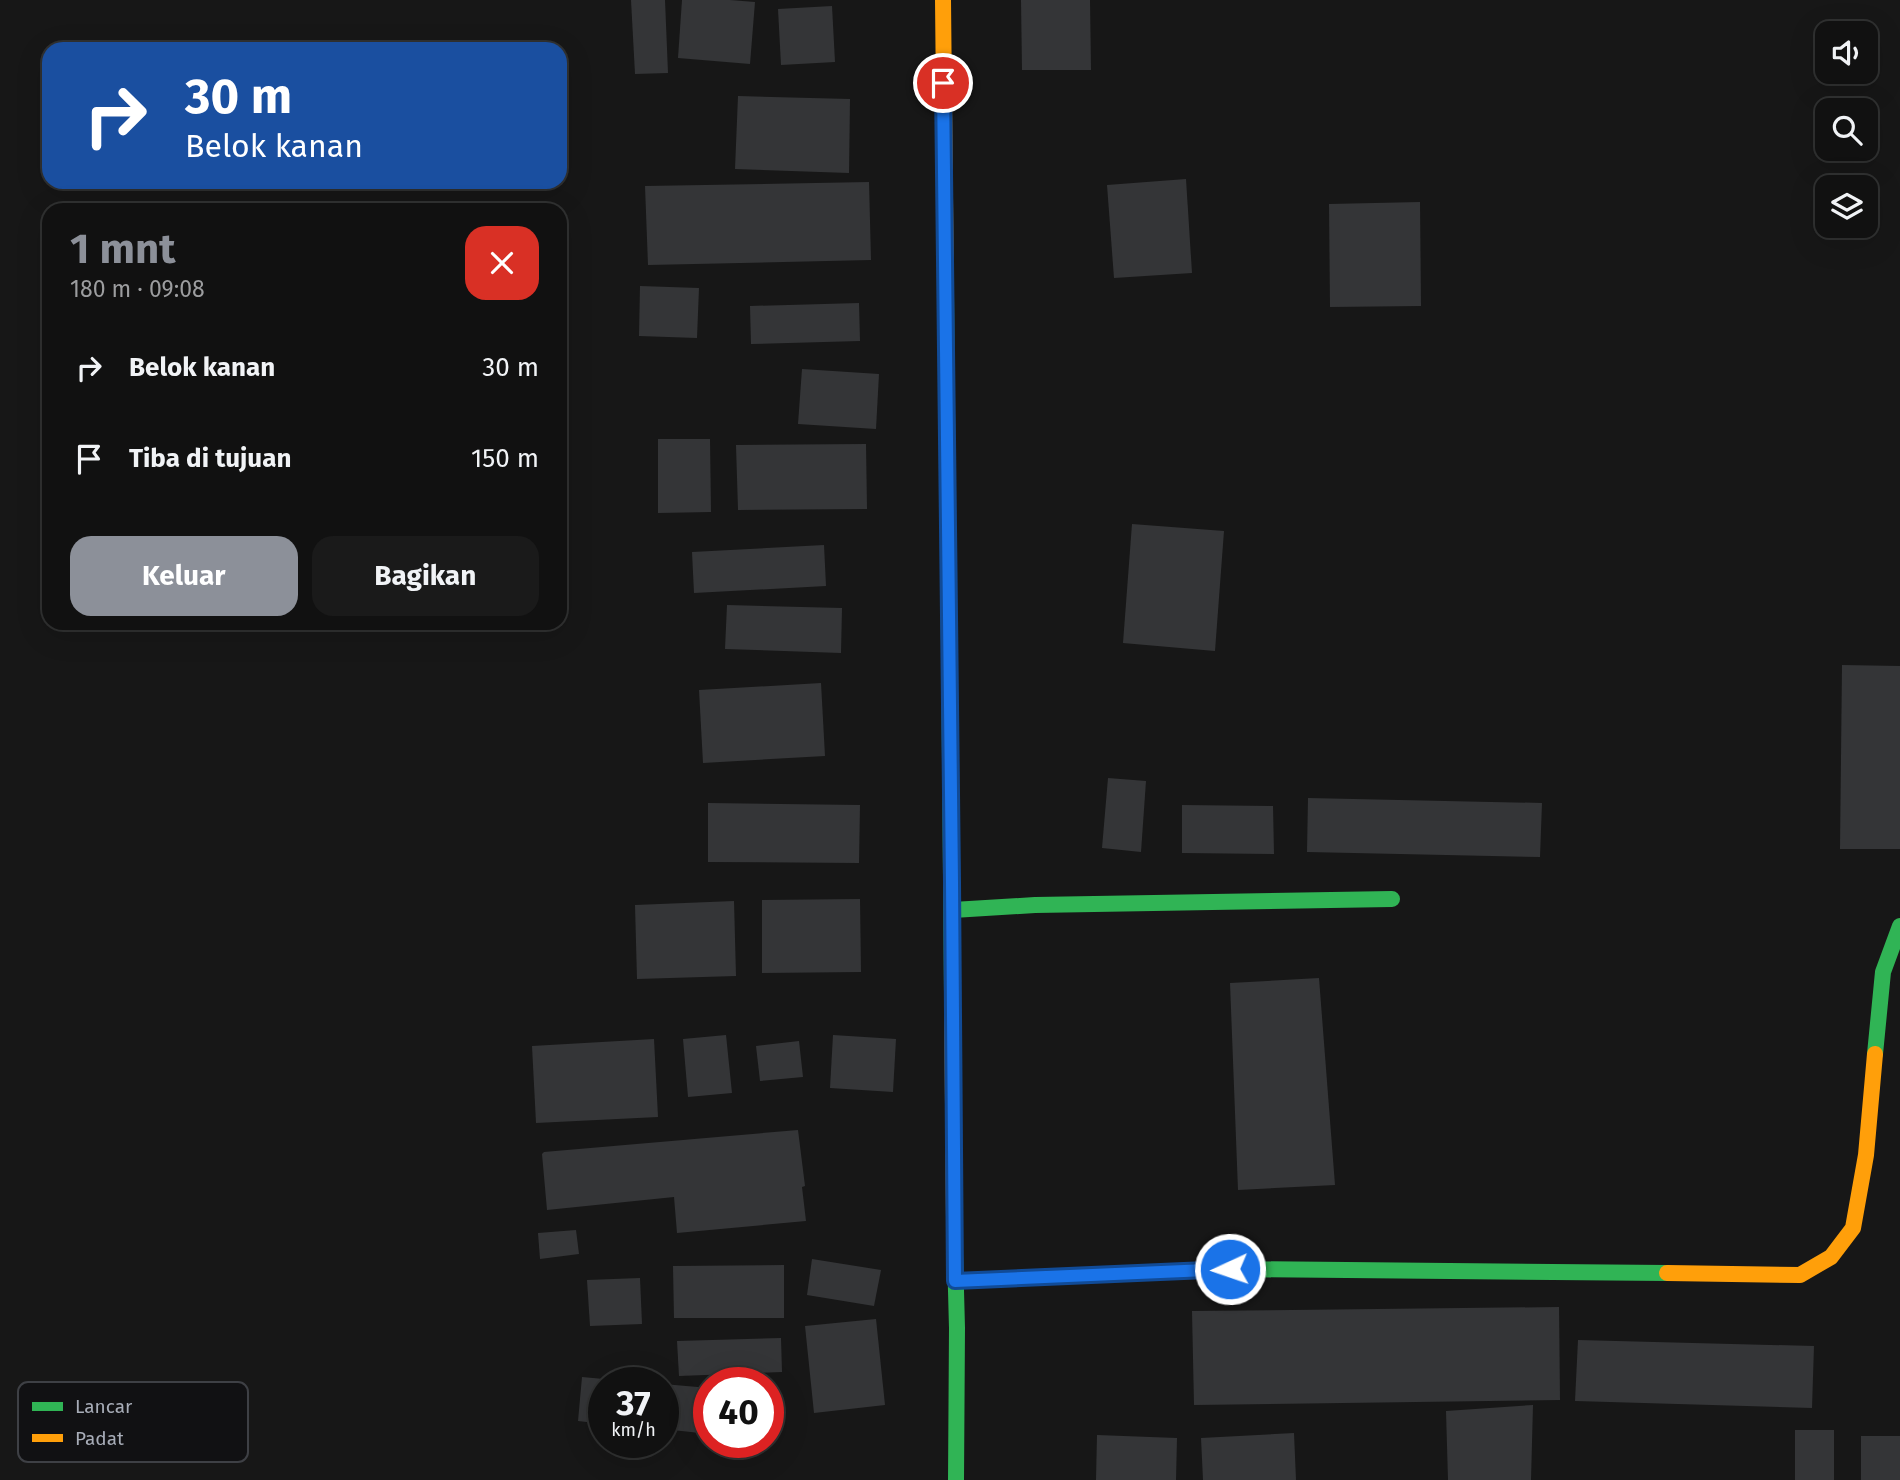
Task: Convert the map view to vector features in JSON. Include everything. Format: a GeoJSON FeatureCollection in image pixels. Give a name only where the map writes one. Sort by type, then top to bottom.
{"type":"FeatureCollection","features":[{"type":"Feature","properties":{"kind":"main road"},"geometry":{"type":"LineString","coordinates":[[943,0],[957,1328],[956,1480]]}},
{"type":"Feature","properties":{"kind":"main road"},"geometry":{"type":"LineString","coordinates":[[953,909],[1392,899]]}},
{"type":"Feature","properties":{"kind":"main road"},"geometry":{"type":"LineString","coordinates":[[955,1281],[1230,1269],[1800,1275],[1831,1257],[1853,1228],[1866,1155],[1883,972],[1900,926]]}},
{"type":"Feature","properties":{"kind":"building"},"geometry":{"type":"Polygon","coordinates":[[[631,0],[665,0],[668,73],[635,74],[631,0]]]}},
{"type":"Feature","properties":{"kind":"building"},"geometry":{"type":"Polygon","coordinates":[[[682,0],[755,2],[750,64],[678,58],[682,0]]]}},
{"type":"Feature","properties":{"kind":"building"},"geometry":{"type":"Polygon","coordinates":[[[1021,0],[1090,0],[1091,70],[1022,70],[1021,0]]]}},
{"type":"Feature","properties":{"kind":"building"},"geometry":{"type":"Polygon","coordinates":[[[832,6],[835,62],[781,65],[778,9],[832,6]]]}},
{"type":"Feature","properties":{"kind":"building"},"geometry":{"type":"Polygon","coordinates":[[[738,96],[850,99],[849,173],[735,169],[738,96]]]}},
{"type":"Feature","properties":{"kind":"building"},"geometry":{"type":"Polygon","coordinates":[[[1186,179],[1192,273],[1114,278],[1107,185],[1186,179]]]}},
{"type":"Feature","properties":{"kind":"building"},"geometry":{"type":"Polygon","coordinates":[[[869,182],[871,260],[648,265],[645,186],[869,182]]]}},
{"type":"Feature","properties":{"kind":"building"},"geometry":{"type":"Polygon","coordinates":[[[1420,202],[1421,306],[1330,307],[1329,204],[1420,202]]]}},
{"type":"Feature","properties":{"kind":"building"},"geometry":{"type":"Polygon","coordinates":[[[640,286],[699,288],[697,338],[639,336],[640,286]]]}},
{"type":"Feature","properties":{"kind":"building"},"geometry":{"type":"Polygon","coordinates":[[[859,303],[860,341],[751,344],[750,306],[859,303]]]}},
{"type":"Feature","properties":{"kind":"building"},"geometry":{"type":"Polygon","coordinates":[[[802,369],[879,374],[876,429],[798,424],[802,369]]]}},
{"type":"Feature","properties":{"kind":"building"},"geometry":{"type":"Polygon","coordinates":[[[658,439],[710,439],[711,512],[658,513],[658,439]]]}},
{"type":"Feature","properties":{"kind":"building"},"geometry":{"type":"Polygon","coordinates":[[[866,444],[867,509],[738,510],[736,445],[866,444]]]}},
{"type":"Feature","properties":{"kind":"building"},"geometry":{"type":"Polygon","coordinates":[[[1132,524],[1224,531],[1215,651],[1123,643],[1132,524]]]}},
{"type":"Feature","properties":{"kind":"building"},"geometry":{"type":"Polygon","coordinates":[[[824,545],[826,586],[694,593],[692,552],[824,545]]]}},
{"type":"Feature","properties":{"kind":"building"},"geometry":{"type":"Polygon","coordinates":[[[727,605],[842,608],[841,653],[725,649],[727,605]]]}},
{"type":"Feature","properties":{"kind":"building"},"geometry":{"type":"Polygon","coordinates":[[[1842,665],[1900,666],[1900,849],[1840,849],[1842,665]]]}},
{"type":"Feature","properties":{"kind":"building"},"geometry":{"type":"Polygon","coordinates":[[[821,683],[825,756],[703,763],[699,690],[821,683]]]}},
{"type":"Feature","properties":{"kind":"building"},"geometry":{"type":"Polygon","coordinates":[[[1108,778],[1146,781],[1141,852],[1102,848],[1108,778]]]}},
{"type":"Feature","properties":{"kind":"building"},"geometry":{"type":"Polygon","coordinates":[[[1308,798],[1542,803],[1540,857],[1307,852],[1308,798]]]}},
{"type":"Feature","properties":{"kind":"building"},"geometry":{"type":"Polygon","coordinates":[[[708,803],[860,805],[859,863],[708,862],[708,803]]]}},
{"type":"Feature","properties":{"kind":"building"},"geometry":{"type":"Polygon","coordinates":[[[1182,805],[1273,806],[1274,854],[1182,853],[1182,805]]]}},
{"type":"Feature","properties":{"kind":"building"},"geometry":{"type":"Polygon","coordinates":[[[860,899],[861,972],[762,973],[762,900],[860,899]]]}},
{"type":"Feature","properties":{"kind":"building"},"geometry":{"type":"Polygon","coordinates":[[[734,901],[736,976],[637,979],[635,905],[734,901]]]}},
{"type":"Feature","properties":{"kind":"building"},"geometry":{"type":"Polygon","coordinates":[[[1319,978],[1335,1185],[1238,1190],[1230,983],[1319,978]]]}},
{"type":"Feature","properties":{"kind":"building"},"geometry":{"type":"Polygon","coordinates":[[[726,1035],[732,1093],[688,1097],[683,1039],[726,1035]]]}},
{"type":"Feature","properties":{"kind":"building"},"geometry":{"type":"Polygon","coordinates":[[[833,1035],[896,1039],[893,1092],[830,1088],[833,1035]]]}},
{"type":"Feature","properties":{"kind":"building"},"geometry":{"type":"Polygon","coordinates":[[[654,1039],[658,1117],[536,1123],[532,1046],[654,1039]]]}},
{"type":"Feature","properties":{"kind":"building"},"geometry":{"type":"Polygon","coordinates":[[[799,1041],[803,1077],[760,1081],[756,1046],[799,1041]]]}},
{"type":"Feature","properties":{"kind":"building"},"geometry":{"type":"Polygon","coordinates":[[[798,1130],[806,1221],[677,1233],[674,1197],[547,1210],[542,1154],[544,1152],[798,1130]]]}},
{"type":"Feature","properties":{"kind":"building"},"geometry":{"type":"Polygon","coordinates":[[[576,1230],[579,1254],[540,1259],[538,1233],[576,1230]]]}},
{"type":"Feature","properties":{"kind":"building"},"geometry":{"type":"Polygon","coordinates":[[[812,1259],[881,1270],[874,1306],[807,1295],[812,1259]]]}},
{"type":"Feature","properties":{"kind":"building"},"geometry":{"type":"Polygon","coordinates":[[[784,1265],[784,1318],[674,1318],[673,1266],[784,1265]]]}},
{"type":"Feature","properties":{"kind":"building"},"geometry":{"type":"Polygon","coordinates":[[[640,1278],[642,1324],[590,1326],[587,1280],[640,1278]]]}},
{"type":"Feature","properties":{"kind":"building"},"geometry":{"type":"Polygon","coordinates":[[[1559,1307],[1560,1400],[1194,1405],[1192,1311],[1559,1307]]]}},
{"type":"Feature","properties":{"kind":"building"},"geometry":{"type":"Polygon","coordinates":[[[876,1319],[885,1405],[814,1413],[805,1326],[876,1319]]]}},
{"type":"Feature","properties":{"kind":"building"},"geometry":{"type":"Polygon","coordinates":[[[781,1338],[782,1367],[693,1367],[693,1375],[679,1376],[677,1341],[781,1338]]]}},
{"type":"Feature","properties":{"kind":"building"},"geometry":{"type":"Polygon","coordinates":[[[1578,1340],[1814,1346],[1812,1408],[1575,1401],[1578,1340]]]}},
{"type":"Feature","properties":{"kind":"building"},"geometry":{"type":"Polygon","coordinates":[[[582,1377],[588,1378],[588,1422],[578,1421],[582,1377]]]}},
{"type":"Feature","properties":{"kind":"building"},"geometry":{"type":"Polygon","coordinates":[[[679,1385],[693,1387],[693,1432],[679,1431],[679,1385]]]}},
{"type":"Feature","properties":{"kind":"building"},"geometry":{"type":"Polygon","coordinates":[[[1533,1405],[1531,1480],[1448,1480],[1446,1411],[1533,1405]]]}},
{"type":"Feature","properties":{"kind":"building"},"geometry":{"type":"Polygon","coordinates":[[[1795,1430],[1834,1430],[1834,1480],[1795,1480],[1795,1430]]]}},
{"type":"Feature","properties":{"kind":"building"},"geometry":{"type":"Polygon","coordinates":[[[1294,1433],[1296,1480],[1203,1480],[1201,1438],[1294,1433]]]}},
{"type":"Feature","properties":{"kind":"building"},"geometry":{"type":"Polygon","coordinates":[[[1097,1435],[1177,1438],[1176,1480],[1096,1480],[1097,1435]]]}},
{"type":"Feature","properties":{"kind":"building"},"geometry":{"type":"Polygon","coordinates":[[[1861,1436],[1900,1436],[1900,1480],[1861,1480],[1861,1436]]]}},
{"type":"Feature","properties":{"kind":"traffic: fast"},"geometry":{"type":"LineString","coordinates":[[946,295],[952,992]]}},
{"type":"Feature","properties":{"kind":"traffic: fast"},"geometry":{"type":"LineString","coordinates":[[953,910],[1035,905],[1392,899]]}},
{"type":"Feature","properties":{"kind":"traffic: fast"},"geometry":{"type":"LineString","coordinates":[[1875,1054],[1883,972],[1900,926]]}},
{"type":"Feature","properties":{"kind":"traffic: fast"},"geometry":{"type":"LineString","coordinates":[[954,1216],[957,1328],[956,1480]]}},
{"type":"Feature","properties":{"kind":"traffic: fast"},"geometry":{"type":"LineString","coordinates":[[955,1281],[1230,1269],[1667,1273]]}},
{"type":"Feature","properties":{"kind":"traffic: slow"},"geometry":{"type":"LineString","coordinates":[[943,0],[946,295]]}},
{"type":"Feature","properties":{"kind":"traffic: slow"},"geometry":{"type":"LineString","coordinates":[[952,992],[954,1216]]}},
{"type":"Feature","properties":{"kind":"traffic: slow"},"geometry":{"type":"LineString","coordinates":[[1667,1273],[1800,1275],[1831,1257],[1853,1228],[1866,1155],[1875,1054]]}},
{"type":"Feature","properties":{"kind":"route"},"geometry":{"type":"LineString","coordinates":[[943,83],[955,1281],[1230,1269]]}}]}
